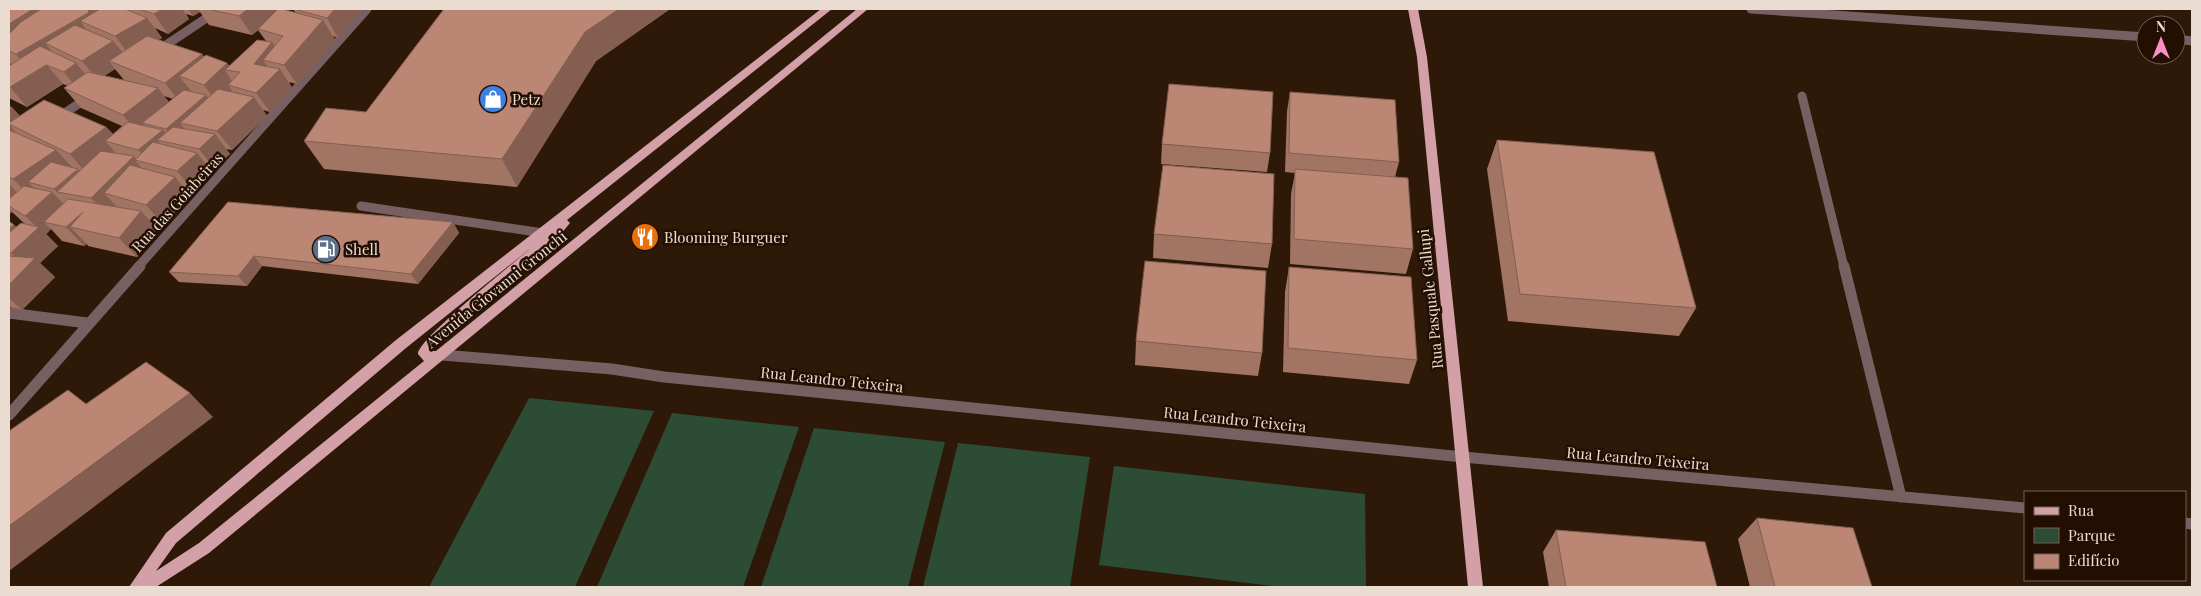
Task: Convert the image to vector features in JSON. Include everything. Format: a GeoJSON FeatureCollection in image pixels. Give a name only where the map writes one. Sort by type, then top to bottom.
{"type":"FeatureCollection","features":[{"type":"Feature","properties":{"kind":"main road","name":"Avenida Giovanni Gronchi"},"geometry":{"type":"LineString","coordinates":[[136,587],[171,538],[401,344],[827,9]]}},
{"type":"Feature","properties":{"kind":"main road","name":"Avenida Giovanni Gronchi"},"geometry":{"type":"LineString","coordinates":[[144,587],[204,548],[863,9]]}},
{"type":"Feature","properties":{"kind":"main road","name":"Rua Pasquale Gallupi"},"geometry":{"type":"LineString","coordinates":[[1413,9],[1422,57],[1476,587]]}},
{"type":"Feature","properties":{"kind":"main road"},"geometry":{"type":"LineString","coordinates":[[442,355],[428,357],[424,354],[424,350],[446,328],[551,238],[585,199]]}},
{"type":"Feature","properties":{"kind":"street"},"geometry":{"type":"LineString","coordinates":[[152,55],[220,9]]}},
{"type":"Feature","properties":{"kind":"street","name":"Rua das Goiabeiras"},"geometry":{"type":"LineString","coordinates":[[9,415],[87,323],[277,114],[367,9]]}},
{"type":"Feature","properties":{"kind":"street"},"geometry":{"type":"LineString","coordinates":[[1751,9],[2136,36]]}},
{"type":"Feature","properties":{"kind":"street"},"geometry":{"type":"LineString","coordinates":[[50,122],[99,90]]}},
{"type":"Feature","properties":{"kind":"street"},"geometry":{"type":"LineString","coordinates":[[1802,96],[1901,497]]}},
{"type":"Feature","properties":{"kind":"street"},"geometry":{"type":"LineString","coordinates":[[361,206],[543,233]]}},
{"type":"Feature","properties":{"kind":"street"},"geometry":{"type":"LineString","coordinates":[[9,313],[87,323]]}},
{"type":"Feature","properties":{"kind":"street","name":"Rua Leandro Teixeira"},"geometry":{"type":"LineString","coordinates":[[442,355],[612,369],[664,377],[1463,458],[2024,508]]}},
{"type":"Feature","properties":{"kind":"green space"},"geometry":{"type":"Polygon","coordinates":[[[529,398],[654,411],[575,587],[429,587],[529,398]]]}},
{"type":"Feature","properties":{"kind":"green space"},"geometry":{"type":"Polygon","coordinates":[[[672,413],[799,427],[743,587],[597,587],[672,413]]]}},
{"type":"Feature","properties":{"kind":"green space"},"geometry":{"type":"Polygon","coordinates":[[[814,428],[945,442],[908,587],[761,587],[814,428]]]}},
{"type":"Feature","properties":{"kind":"green space"},"geometry":{"type":"Polygon","coordinates":[[[958,443],[1090,457],[1070,587],[923,587],[958,443]]]}},
{"type":"Feature","properties":{"kind":"green space"},"geometry":{"type":"Polygon","coordinates":[[[1114,466],[1365,494],[1366,587],[1280,587],[1099,565],[1114,466]]]}},
{"type":"Feature","properties":{"kind":"building"},"geometry":{"type":"Polygon","coordinates":[[[9,9],[33,9],[9,24],[9,9]]]}},
{"type":"Feature","properties":{"kind":"building"},"geometry":{"type":"Polygon","coordinates":[[[41,9],[89,9],[88,13],[16,54],[9,51],[9,34],[21,22],[41,9]]]}},
{"type":"Feature","properties":{"kind":"building"},"geometry":{"type":"Polygon","coordinates":[[[100,9],[125,9],[147,18],[115,36],[80,21],[100,9]]]}},
{"type":"Feature","properties":{"kind":"building"},"geometry":{"type":"Polygon","coordinates":[[[139,9],[162,9],[154,14],[139,9]]]}},
{"type":"Feature","properties":{"kind":"building"},"geometry":{"type":"Polygon","coordinates":[[[208,9],[248,9],[239,16],[208,9]]]}},
{"type":"Feature","properties":{"kind":"building"},"geometry":{"type":"Polygon","coordinates":[[[278,9],[323,20],[284,65],[263,60],[283,36],[258,29],[278,9]]]}},
{"type":"Feature","properties":{"kind":"building"},"geometry":{"type":"Polygon","coordinates":[[[294,9],[335,9],[327,18],[294,9]]]}},
{"type":"Feature","properties":{"kind":"building","name":"Petz"},"geometry":{"type":"Polygon","coordinates":[[[444,9],[619,9],[585,32],[502,159],[304,141],[326,108],[366,112],[444,9]]]}},
{"type":"Feature","properties":{"kind":"building"},"geometry":{"type":"Polygon","coordinates":[[[75,25],[113,41],[82,61],[45,43],[75,25]]]}},
{"type":"Feature","properties":{"kind":"building"},"geometry":{"type":"Polygon","coordinates":[[[147,36],[202,54],[165,83],[109,61],[147,36]]]}},
{"type":"Feature","properties":{"kind":"building"},"geometry":{"type":"Polygon","coordinates":[[[257,40],[272,42],[254,64],[280,69],[256,93],[228,85],[240,72],[225,70],[257,40]]]}},
{"type":"Feature","properties":{"kind":"building"},"geometry":{"type":"Polygon","coordinates":[[[40,46],[76,63],[64,72],[46,65],[9,87],[9,66],[40,46]]]}},
{"type":"Feature","properties":{"kind":"building"},"geometry":{"type":"Polygon","coordinates":[[[206,55],[227,63],[204,85],[179,76],[206,55]]]}},
{"type":"Feature","properties":{"kind":"building"},"geometry":{"type":"Polygon","coordinates":[[[88,72],[158,88],[123,115],[64,88],[88,72]]]}},
{"type":"Feature","properties":{"kind":"building"},"geometry":{"type":"Polygon","coordinates":[[[1169,84],[1273,92],[1270,153],[1162,144],[1169,84]]]}},
{"type":"Feature","properties":{"kind":"building"},"geometry":{"type":"Polygon","coordinates":[[[218,89],[254,97],[217,131],[180,123],[218,89]]]}},
{"type":"Feature","properties":{"kind":"building"},"geometry":{"type":"Polygon","coordinates":[[[184,90],[206,95],[166,129],[142,123],[184,90]]]}},
{"type":"Feature","properties":{"kind":"building"},"geometry":{"type":"Polygon","coordinates":[[[1290,92],[1395,100],[1399,162],[1289,153],[1290,92]]]}},
{"type":"Feature","properties":{"kind":"building"},"geometry":{"type":"Polygon","coordinates":[[[44,100],[106,127],[70,154],[9,124],[44,100]]]}},
{"type":"Feature","properties":{"kind":"building"},"geometry":{"type":"Polygon","coordinates":[[[128,122],[163,130],[138,150],[105,141],[128,122]]]}},
{"type":"Feature","properties":{"kind":"building"},"geometry":{"type":"Polygon","coordinates":[[[173,127],[215,134],[199,149],[157,140],[173,127]]]}},
{"type":"Feature","properties":{"kind":"building"},"geometry":{"type":"Polygon","coordinates":[[[9,130],[56,150],[13,179],[9,177],[9,130]]]}},
{"type":"Feature","properties":{"kind":"building"},"geometry":{"type":"Polygon","coordinates":[[[1497,140],[1654,152],[1696,308],[1520,294],[1497,140]]]}},
{"type":"Feature","properties":{"kind":"building"},"geometry":{"type":"Polygon","coordinates":[[[153,142],[197,153],[177,171],[135,160],[153,142]]]}},
{"type":"Feature","properties":{"kind":"building"},"geometry":{"type":"Polygon","coordinates":[[[101,151],[134,156],[91,198],[57,192],[101,151]]]}},
{"type":"Feature","properties":{"kind":"building"},"geometry":{"type":"Polygon","coordinates":[[[51,162],[78,169],[54,189],[28,182],[51,162]]]}},
{"type":"Feature","properties":{"kind":"building"},"geometry":{"type":"Polygon","coordinates":[[[130,165],[175,177],[146,205],[104,193],[130,165]]]}},
{"type":"Feature","properties":{"kind":"building"},"geometry":{"type":"Polygon","coordinates":[[[1163,165],[1274,174],[1272,244],[1154,234],[1163,165]]]}},
{"type":"Feature","properties":{"kind":"building"},"geometry":{"type":"Polygon","coordinates":[[[1295,169],[1408,178],[1413,249],[1294,239],[1295,169]]]}},
{"type":"Feature","properties":{"kind":"building"},"geometry":{"type":"Polygon","coordinates":[[[24,186],[52,192],[25,216],[9,206],[9,199],[24,186]]]}},
{"type":"Feature","properties":{"kind":"building"},"geometry":{"type":"Polygon","coordinates":[[[68,199],[141,211],[119,238],[70,227],[83,212],[66,227],[44,222],[68,199]]]}},
{"type":"Feature","properties":{"kind":"building","name":"Shell"},"geometry":{"type":"Polygon","coordinates":[[[228,202],[453,222],[411,274],[254,256],[238,276],[169,272],[228,202]]]}},
{"type":"Feature","properties":{"kind":"building"},"geometry":{"type":"Polygon","coordinates":[[[9,221],[14,225],[9,228],[9,221]]]}},
{"type":"Feature","properties":{"kind":"building"},"geometry":{"type":"Polygon","coordinates":[[[21,223],[39,227],[11,253],[9,252],[9,233],[21,223]]]}},
{"type":"Feature","properties":{"kind":"building"},"geometry":{"type":"Polygon","coordinates":[[[9,256],[35,258],[9,285],[9,256]]]}},
{"type":"Feature","properties":{"kind":"building"},"geometry":{"type":"Polygon","coordinates":[[[1145,261],[1266,271],[1262,353],[1136,341],[1145,261]]]}},
{"type":"Feature","properties":{"kind":"building"},"geometry":{"type":"Polygon","coordinates":[[[1289,267],[1411,277],[1417,360],[1288,348],[1289,267]]]}},
{"type":"Feature","properties":{"kind":"building"},"geometry":{"type":"Polygon","coordinates":[[[146,362],[190,393],[9,526],[9,431],[68,390],[86,404],[146,362]]]}},
{"type":"Feature","properties":{"kind":"building"},"geometry":{"type":"Polygon","coordinates":[[[1757,518],[1853,528],[1872,587],[1775,587],[1757,518]]]}},
{"type":"Feature","properties":{"kind":"building"},"geometry":{"type":"Polygon","coordinates":[[[1556,530],[1705,542],[1717,587],[1566,587],[1556,530]]]}},
{"type":"Feature","properties":{"kind":"place","name":"Petz"},"geometry":{"type":"Point","coordinates":[493,99]}},
{"type":"Feature","properties":{"kind":"place","name":"Blooming Burguer"},"geometry":{"type":"Point","coordinates":[645,237]}},
{"type":"Feature","properties":{"kind":"place","name":"Shell"},"geometry":{"type":"Point","coordinates":[326,249]}}]}
